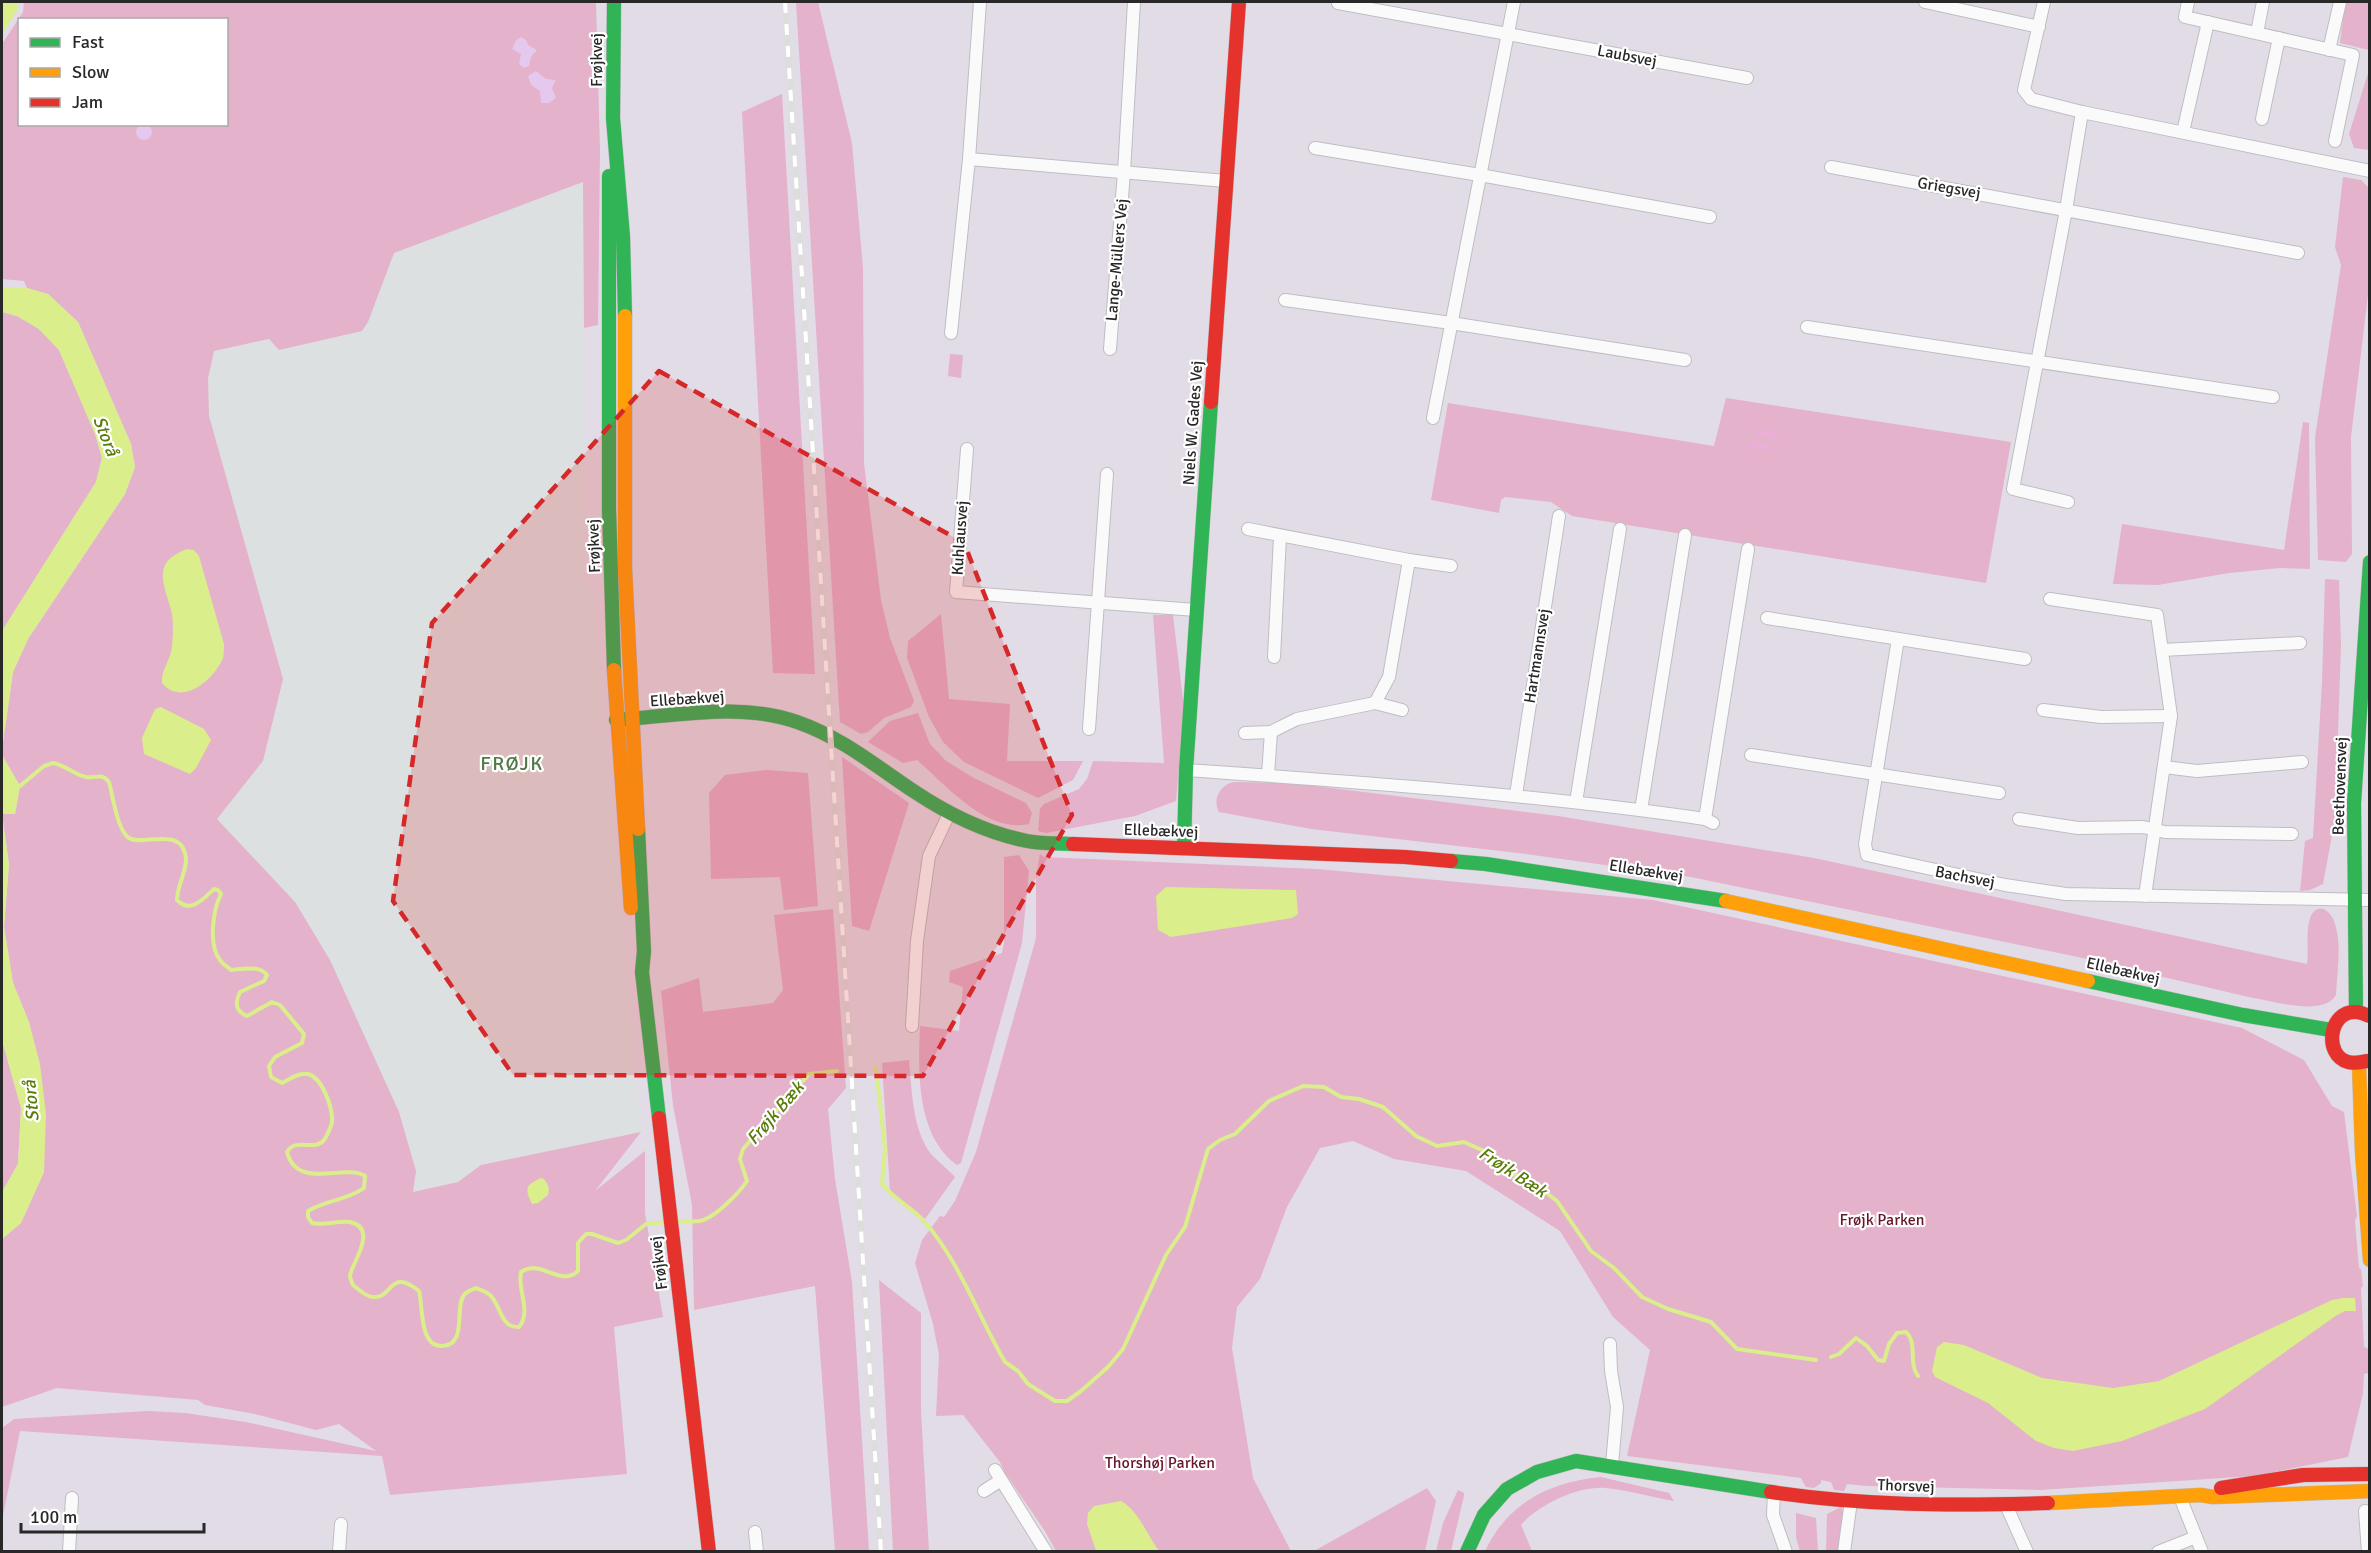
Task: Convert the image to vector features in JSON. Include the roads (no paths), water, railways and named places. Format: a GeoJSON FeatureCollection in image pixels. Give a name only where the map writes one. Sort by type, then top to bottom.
{"type":"FeatureCollection","features":[{"type":"Feature","properties":{"kind":"street","name":"Frøjkvej"},"geometry":{"type":"LineString","coordinates":[[614,2],[613,118],[623,237],[625,569],[644,951],[642,972]]}},
{"type":"Feature","properties":{"kind":"street"},"geometry":{"type":"LineString","coordinates":[[951,333],[969,159],[980,2]]}},
{"type":"Feature","properties":{"kind":"street","name":"Lange-Müllers Vej"},"geometry":{"type":"LineString","coordinates":[[1110,349],[1134,2]]}},
{"type":"Feature","properties":{"kind":"street","name":"Niels W. Gades Vej"},"geometry":{"type":"LineString","coordinates":[[1184,848],[1186,770],[1196,610],[1239,2]]}},
{"type":"Feature","properties":{"kind":"street"},"geometry":{"type":"LineString","coordinates":[[1433,418],[1514,2]]}},
{"type":"Feature","properties":{"kind":"street"},"geometry":{"type":"LineString","coordinates":[[1924,2],[2039,27]]}},
{"type":"Feature","properties":{"kind":"street"},"geometry":{"type":"LineString","coordinates":[[2044,2],[2024,90],[2031,99],[2082,112],[2370,171]]}},
{"type":"Feature","properties":{"kind":"street"},"geometry":{"type":"LineString","coordinates":[[2188,2],[2185,17],[2353,55],[2335,141]]}},
{"type":"Feature","properties":{"kind":"street"},"geometry":{"type":"LineString","coordinates":[[2257,33],[2264,2]]}},
{"type":"Feature","properties":{"kind":"street"},"geometry":{"type":"LineString","coordinates":[[2329,50],[2340,2]]}},
{"type":"Feature","properties":{"kind":"street","name":"Laubsvej"},"geometry":{"type":"LineString","coordinates":[[1338,3],[1747,78]]}},
{"type":"Feature","properties":{"kind":"street"},"geometry":{"type":"LineString","coordinates":[[2182,132],[2208,22]]}},
{"type":"Feature","properties":{"kind":"street"},"geometry":{"type":"LineString","coordinates":[[2262,119],[2279,38]]}},
{"type":"Feature","properties":{"kind":"street"},"geometry":{"type":"LineString","coordinates":[[2068,502],[2013,489],[2066,210],[2082,112]]}},
{"type":"Feature","properties":{"kind":"street","name":"Frøjkvej"},"geometry":{"type":"LineString","coordinates":[[613,118],[609,136],[609,509],[616,720],[632,924],[642,972],[709,1551]]}},
{"type":"Feature","properties":{"kind":"street"},"geometry":{"type":"LineString","coordinates":[[1315,148],[1710,217]]}},
{"type":"Feature","properties":{"kind":"street"},"geometry":{"type":"LineString","coordinates":[[969,159],[1226,181]]}},
{"type":"Feature","properties":{"kind":"street","name":"Griegsvej"},"geometry":{"type":"LineString","coordinates":[[1831,167],[2298,253]]}},
{"type":"Feature","properties":{"kind":"street"},"geometry":{"type":"LineString","coordinates":[[1285,300],[1451,323],[1685,360]]}},
{"type":"Feature","properties":{"kind":"street"},"geometry":{"type":"LineString","coordinates":[[1807,327],[2273,398]]}},
{"type":"Feature","properties":{"kind":"street","name":"Kuhlausvej"},"geometry":{"type":"LineString","coordinates":[[967,449],[956,592],[1196,610]]}},
{"type":"Feature","properties":{"kind":"street"},"geometry":{"type":"LineString","coordinates":[[1089,729],[1107,474]]}},
{"type":"Feature","properties":{"kind":"street","name":"Hartmannsvej"},"geometry":{"type":"LineString","coordinates":[[1516,795],[1559,516]]}},
{"type":"Feature","properties":{"kind":"street"},"geometry":{"type":"LineString","coordinates":[[1248,529],[1280,537],[1451,566]]}},
{"type":"Feature","properties":{"kind":"street"},"geometry":{"type":"LineString","coordinates":[[1576,802],[1620,529]]}},
{"type":"Feature","properties":{"kind":"street"},"geometry":{"type":"LineString","coordinates":[[1641,810],[1685,536]]}},
{"type":"Feature","properties":{"kind":"street"},"geometry":{"type":"LineString","coordinates":[[1274,657],[1280,537]]}},
{"type":"Feature","properties":{"kind":"street"},"geometry":{"type":"LineString","coordinates":[[1186,770],[1516,795],[1641,810],[1709,821],[1748,549]]}},
{"type":"Feature","properties":{"kind":"street"},"geometry":{"type":"LineString","coordinates":[[1375,703],[1389,677],[1409,560]]}},
{"type":"Feature","properties":{"kind":"street","name":"Beethovensvej"},"geometry":{"type":"LineString","coordinates":[[2355,1012],[2355,791],[2370,562]]}},
{"type":"Feature","properties":{"kind":"street"},"geometry":{"type":"LineString","coordinates":[[2050,599],[2157,615],[2171,716],[2145,896]]}},
{"type":"Feature","properties":{"kind":"street"},"geometry":{"type":"LineString","coordinates":[[1767,618],[2025,659]]}},
{"type":"Feature","properties":{"kind":"street","name":"Bachsvej"},"geometry":{"type":"LineString","coordinates":[[1898,639],[1875,776],[1865,844],[1866,855],[2005,885],[2066,894],[2370,900]]}},
{"type":"Feature","properties":{"kind":"street"},"geometry":{"type":"LineString","coordinates":[[2162,650],[2300,643]]}},
{"type":"Feature","properties":{"kind":"street"},"geometry":{"type":"LineString","coordinates":[[1245,733],[1271,732],[1297,719],[1375,703],[1402,710]]}},
{"type":"Feature","properties":{"kind":"street"},"geometry":{"type":"LineString","coordinates":[[2043,710],[2101,717],[2171,716]]}},
{"type":"Feature","properties":{"kind":"street","name":"Ellebækvej"},"geometry":{"type":"LineString","coordinates":[[616,720],[741,712],[776,716],[831,736],[867,757],[916,794],[950,814],[989,832],[1029,842],[1405,857],[1486,864],[1706,897],[2242,1015],[2331,1030]]}},
{"type":"Feature","properties":{"kind":"street"},"geometry":{"type":"LineString","coordinates":[[1268,775],[1271,732]]}},
{"type":"Feature","properties":{"kind":"street"},"geometry":{"type":"LineString","coordinates":[[1751,755],[1875,776],[2000,793]]}},
{"type":"Feature","properties":{"kind":"street"},"geometry":{"type":"LineString","coordinates":[[2164,767],[2197,771],[2302,762]]}},
{"type":"Feature","properties":{"kind":"street"},"geometry":{"type":"LineString","coordinates":[[912,1026],[917,941],[929,856],[950,814]]}},
{"type":"Feature","properties":{"kind":"street"},"geometry":{"type":"LineString","coordinates":[[2019,819],[2078,828],[2143,826],[2166,832],[2292,834]]}},
{"type":"Feature","properties":{"kind":"street"},"geometry":{"type":"LineString","coordinates":[[2370,1016],[2355,1012],[2340,1017],[2331,1030],[2330,1039],[2336,1055],[2343,1060],[2364,1062],[2362,1151],[2370,1260]]}},
{"type":"Feature","properties":{"kind":"street"},"geometry":{"type":"LineString","coordinates":[[1610,1344],[1611,1371],[1617,1407],[1612,1466]]}},
{"type":"Feature","properties":{"kind":"street","name":"Thorsvej"},"geometry":{"type":"LineString","coordinates":[[1467,1551],[1476,1526],[1499,1495],[1526,1475],[1546,1466],[1576,1461],[1774,1492],[1851,1501],[2006,1505],[2201,1495],[2213,1497],[2370,1491]]}},
{"type":"Feature","properties":{"kind":"street","name":"Thorsvej"},"geometry":{"type":"LineString","coordinates":[[2201,1495],[2213,1489],[2304,1475],[2370,1474]]}},
{"type":"Feature","properties":{"kind":"street"},"geometry":{"type":"LineString","coordinates":[[984,1491],[998,1475],[1046,1551]]}},
{"type":"Feature","properties":{"kind":"street"},"geometry":{"type":"LineString","coordinates":[[1774,1492],[1773,1515],[1786,1551]]}},
{"type":"Feature","properties":{"kind":"street"},"geometry":{"type":"LineString","coordinates":[[2180,1497],[2202,1551]]}},
{"type":"Feature","properties":{"kind":"street"},"geometry":{"type":"LineString","coordinates":[[69,1551],[72,1498]]}},
{"type":"Feature","properties":{"kind":"street"},"geometry":{"type":"LineString","coordinates":[[1844,1551],[1851,1501]]}},
{"type":"Feature","properties":{"kind":"street"},"geometry":{"type":"LineString","coordinates":[[2006,1505],[2027,1551]]}},
{"type":"Feature","properties":{"kind":"street"},"geometry":{"type":"LineString","coordinates":[[2365,1510],[2368,1551]]}},
{"type":"Feature","properties":{"kind":"street"},"geometry":{"type":"LineString","coordinates":[[339,1551],[342,1524]]}},
{"type":"Feature","properties":{"kind":"street"},"geometry":{"type":"LineString","coordinates":[[755,1532],[757,1551]]}},
{"type":"Feature","properties":{"kind":"street"},"geometry":{"type":"LineString","coordinates":[[2158,1551],[2196,1537]]}},
{"type":"Feature","properties":{"kind":"water"},"geometry":{"type":"Polygon","coordinates":[[[2,2],[18,2],[17,10],[2,35],[2,2]]]}},
{"type":"Feature","properties":{"kind":"water","name":"Storå"},"geometry":{"type":"Polygon","coordinates":[[[2,287],[27,288],[48,294],[78,322],[131,444],[135,467],[125,494],[28,639],[13,672],[2,749],[2,631],[96,482],[102,458],[95,434],[59,350],[39,329],[17,316],[2,312],[2,287]]]}},
{"type":"Feature","properties":{"kind":"water"},"geometry":{"type":"Polygon","coordinates":[[[187,549],[194,550],[199,556],[224,651],[219,666],[205,682],[197,688],[179,692],[170,690],[162,683],[171,651],[173,628],[163,574],[164,566],[169,560],[187,549]]]}},
{"type":"Feature","properties":{"kind":"water"},"geometry":{"type":"Polygon","coordinates":[[[161,707],[204,729],[211,740],[196,768],[190,774],[144,754],[142,738],[155,709],[161,707]]]}},
{"type":"Feature","properties":{"kind":"water"},"geometry":{"type":"Polygon","coordinates":[[[2,755],[20,786],[15,814],[2,814],[2,755]]]}},
{"type":"Feature","properties":{"kind":"water","name":"Storå"},"geometry":{"type":"Polygon","coordinates":[[[2,814],[9,864],[4,927],[13,983],[29,1022],[40,1064],[46,1114],[44,1172],[21,1223],[2,1239],[2,1192],[18,1164],[21,1108],[2,1040],[2,814]]]}},
{"type":"Feature","properties":{"kind":"water"},"geometry":{"type":"Polygon","coordinates":[[[1166,887],[1296,890],[1298,914],[1292,918],[1171,937],[1158,930],[1156,896],[1166,887]]]}},
{"type":"Feature","properties":{"kind":"water"},"geometry":{"type":"Polygon","coordinates":[[[541,1178],[548,1185],[548,1195],[538,1203],[532,1204],[527,1191],[529,1185],[541,1178]]]}},
{"type":"Feature","properties":{"kind":"water"},"geometry":{"type":"Polygon","coordinates":[[[2355,1298],[2356,1311],[2345,1311],[2337,1315],[2205,1409],[2122,1441],[2073,1451],[2054,1448],[2036,1441],[1988,1403],[1935,1377],[1932,1371],[1937,1347],[1944,1342],[1964,1345],[2042,1378],[2113,1388],[2159,1381],[2332,1300],[2355,1298]]]}},
{"type":"Feature","properties":{"kind":"water"},"geometry":{"type":"Polygon","coordinates":[[[1121,1501],[1138,1517],[1159,1551],[1096,1551],[1087,1524],[1088,1513],[1094,1506],[1121,1501]]]}},
{"type":"Feature","properties":{"kind":"waterway","name":"Frøjk Bæk"},"geometry":{"type":"LineString","coordinates":[[15,785],[20,786],[44,766],[53,763],[82,776],[103,777],[109,782],[118,820],[129,838],[171,840],[184,849],[186,865],[177,900],[187,906],[197,904],[214,889],[221,894],[213,927],[216,954],[231,970],[255,969],[267,975],[264,981],[240,992],[237,1000],[238,1009],[247,1016],[272,1002],[280,1005],[304,1034],[302,1043],[275,1057],[269,1066],[271,1077],[282,1083],[295,1076],[308,1074],[318,1081],[331,1110],[332,1122],[324,1140],[316,1145],[295,1145],[287,1152],[292,1164],[311,1173],[346,1172],[365,1176],[364,1188],[351,1195],[315,1207],[308,1211],[308,1217],[312,1223],[350,1222],[359,1226],[363,1232],[363,1239],[351,1271],[353,1285],[370,1297],[384,1294],[392,1286],[402,1282],[419,1291],[423,1324],[429,1340],[442,1346],[450,1344],[455,1339],[458,1333],[461,1301],[464,1295],[476,1288],[494,1299],[508,1324],[519,1327],[524,1314],[521,1272],[536,1268],[557,1275],[571,1275],[578,1271],[578,1243],[586,1234],[618,1243],[626,1240],[646,1224],[665,1222]]}},
{"type":"Feature","properties":{"kind":"waterway","name":"Frøjk Bæk"},"geometry":{"type":"LineString","coordinates":[[876,1068],[885,1149],[882,1184],[919,1216],[937,1237],[1005,1362],[1018,1371],[1028,1384],[1055,1401],[1067,1401],[1081,1391],[1108,1367],[1123,1349],[1166,1255],[1185,1227],[1208,1149],[1220,1140],[1235,1134],[1269,1101],[1303,1086],[1324,1087],[1341,1097],[1359,1099],[1383,1107],[1416,1136],[1437,1146],[1464,1142],[1484,1151],[1508,1172],[1530,1180],[1557,1201],[1591,1251],[1614,1268],[1642,1297],[1668,1309],[1711,1322],[1737,1349],[1816,1360]]}},
{"type":"Feature","properties":{"kind":"waterway","name":"Frøjk Bæk"},"geometry":{"type":"LineString","coordinates":[[675,1221],[705,1219],[726,1205],[747,1181],[740,1159],[743,1149],[809,1074],[837,1071]]}},
{"type":"Feature","properties":{"kind":"waterway","name":"Frøjk Bæk"},"geometry":{"type":"LineString","coordinates":[[1831,1357],[1839,1354],[1856,1338],[1867,1346],[1878,1360],[1884,1361],[1889,1344],[1897,1333],[1906,1332],[1912,1342],[1914,1366],[1918,1376]]}},
{"type":"Feature","properties":{"kind":"railway"},"geometry":{"type":"LineString","coordinates":[[785,2],[881,1552]]}},
{"type":"Feature","properties":{"kind":"district","name":"FRØJK"},"geometry":{"type":"Point","coordinates":[512,763]}},
{"type":"Feature","properties":{"kind":"park label","name":"Frøjk Parken"},"geometry":{"type":"Point","coordinates":[1882,1220]}},
{"type":"Feature","properties":{"kind":"park label","name":"Thorshøj Parken"},"geometry":{"type":"Point","coordinates":[1160,1463]}}]}
